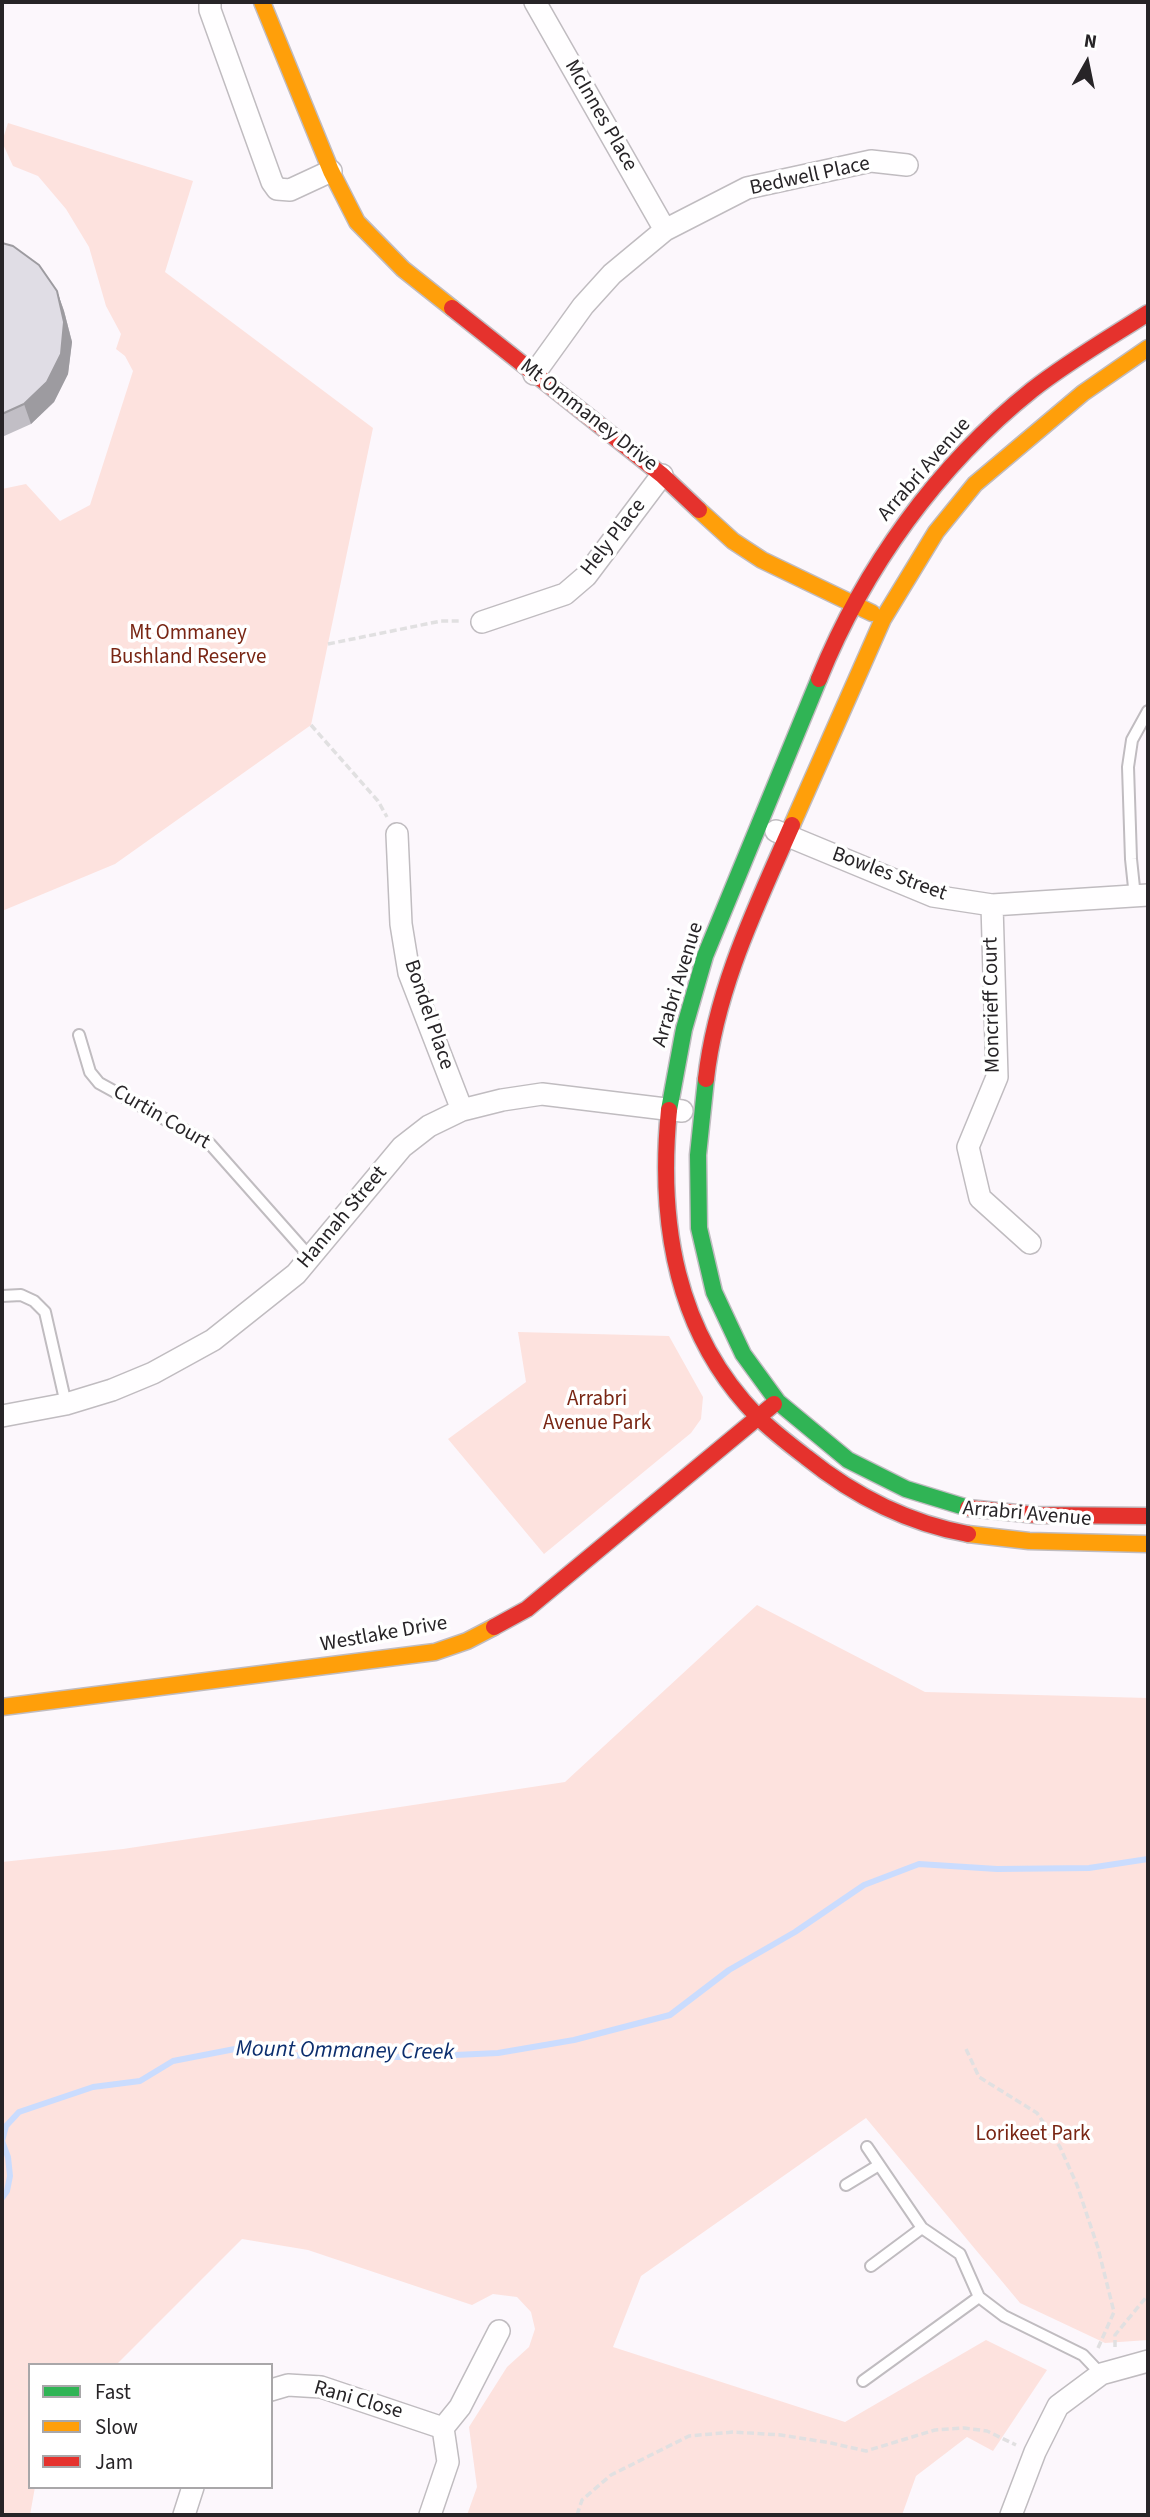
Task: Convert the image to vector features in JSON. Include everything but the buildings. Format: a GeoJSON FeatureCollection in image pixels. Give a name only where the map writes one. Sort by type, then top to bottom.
{"type":"FeatureCollection","features":[{"type":"Feature","properties":{"kind":"street"},"geometry":{"type":"LineString","coordinates":[[210,2],[210,10],[272,182],[277,188],[290,190],[331,171]]}},
{"type":"Feature","properties":{"kind":"street","name":"Mt Ommaney Drive"},"geometry":{"type":"LineString","coordinates":[[262,2],[331,171],[357,222],[403,270],[662,475],[733,541],[762,560],[883,619]]}},
{"type":"Feature","properties":{"kind":"street","name":"McInnes Place"},"geometry":{"type":"LineString","coordinates":[[535,2],[665,230]]}},
{"type":"Feature","properties":{"kind":"street","name":"Bedwell Place"},"geometry":{"type":"LineString","coordinates":[[534,374],[583,306],[612,274],[665,230],[747,188],[871,161],[907,165]]}},
{"type":"Feature","properties":{"kind":"street","name":"Arrabri Avenue"},"geometry":{"type":"LineString","coordinates":[[1148,313],[1056,374],[1002,415],[957,460],[915,508],[880,557],[852,604],[721,916],[698,979],[684,1026],[670,1110],[664,1192],[666,1229],[672,1262],[689,1312],[718,1367],[757,1416],[838,1482],[885,1508],[956,1531],[986,1537],[1148,1544]]}},
{"type":"Feature","properties":{"kind":"street","name":"Arrabri Avenue"},"geometry":{"type":"LineString","coordinates":[[1148,348],[1083,393],[975,484],[936,532],[883,619],[739,944],[709,1052],[698,1155],[699,1228],[714,1292],[743,1354],[778,1402],[848,1460],[906,1489],[973,1510],[1037,1515],[1148,1516]]}},
{"type":"Feature","properties":{"kind":"street","name":"Hely Place"},"geometry":{"type":"LineString","coordinates":[[482,622],[565,594],[586,576],[662,475]]}},
{"type":"Feature","properties":{"kind":"street","name":"Bowles Street"},"geometry":{"type":"LineString","coordinates":[[760,825],[933,896],[992,905],[1141,896]]}},
{"type":"Feature","properties":{"kind":"street","name":"Bondel Place"},"geometry":{"type":"LineString","coordinates":[[397,834],[401,924],[409,973],[462,1110]]}},
{"type":"Feature","properties":{"kind":"street","name":"Moncrieff Court"},"geometry":{"type":"LineString","coordinates":[[992,905],[997,1077],[968,1147],[980,1198],[1030,1243]]}},
{"type":"Feature","properties":{"kind":"street","name":"Hannah Street"},"geometry":{"type":"LineString","coordinates":[[2,1416],[66,1404],[112,1390],[153,1373],[213,1340],[296,1274],[402,1147],[429,1126],[462,1110],[542,1094],[701,1112]]}},
{"type":"Feature","properties":{"kind":"street","name":"Westlake Drive"},"geometry":{"type":"LineString","coordinates":[[2,1707],[386,1659],[435,1652],[467,1641],[527,1609],[757,1416],[778,1402]]}},
{"type":"Feature","properties":{"kind":"street"},"geometry":{"type":"LineString","coordinates":[[430,2515],[448,2462],[443,2427],[460,2407],[499,2331]]}},
{"type":"Feature","properties":{"kind":"street"},"geometry":{"type":"LineString","coordinates":[[1011,2515],[1035,2452],[1058,2406],[1095,2368],[1148,2361]]}},
{"type":"Feature","properties":{"kind":"street","name":"Rani Close"},"geometry":{"type":"LineString","coordinates":[[273,2389],[288,2385],[321,2387],[443,2427]]}},
{"type":"Feature","properties":{"kind":"street"},"geometry":{"type":"LineString","coordinates":[[184,2515],[192,2489]]}},
{"type":"Feature","properties":{"kind":"lane"},"geometry":{"type":"LineString","coordinates":[[1141,896],[1131,859],[1128,767],[1132,740],[1148,711]]}},
{"type":"Feature","properties":{"kind":"lane","name":"Curtin Court"},"geometry":{"type":"LineString","coordinates":[[79,1035],[90,1072],[99,1083],[210,1144],[311,1258]]}},
{"type":"Feature","properties":{"kind":"lane"},"geometry":{"type":"LineString","coordinates":[[2,1296],[20,1295],[34,1301],[45,1312],[66,1404]]}},
{"type":"Feature","properties":{"kind":"lane"},"geometry":{"type":"LineString","coordinates":[[867,2147],[922,2228],[961,2254],[979,2297],[1004,2316],[1083,2355],[1095,2368]]}},
{"type":"Feature","properties":{"kind":"lane"},"geometry":{"type":"LineString","coordinates":[[846,2185],[879,2165]]}},
{"type":"Feature","properties":{"kind":"lane"},"geometry":{"type":"LineString","coordinates":[[871,2266],[922,2228]]}},
{"type":"Feature","properties":{"kind":"lane"},"geometry":{"type":"LineString","coordinates":[[863,2381],[979,2297]]}},
{"type":"Feature","properties":{"kind":"path"},"geometry":{"type":"LineString","coordinates":[[328,644],[441,621],[482,622]]}},
{"type":"Feature","properties":{"kind":"path"},"geometry":{"type":"LineString","coordinates":[[312,725],[377,801],[397,834]]}},
{"type":"Feature","properties":{"kind":"path"},"geometry":{"type":"LineString","coordinates":[[966,2049],[979,2077],[1037,2113],[1060,2147],[1077,2185],[1098,2248],[1114,2312],[1095,2368]]}},
{"type":"Feature","properties":{"kind":"path"},"geometry":{"type":"LineString","coordinates":[[1115,2347],[1115,2334],[1148,2295]]}},
{"type":"Feature","properties":{"kind":"path"},"geometry":{"type":"LineString","coordinates":[[577,2515],[582,2500],[611,2475],[689,2436],[733,2432],[781,2435],[866,2451],[935,2430],[964,2428],[987,2431],[1035,2452]]}},
{"type":"Feature","properties":{"kind":"green space","name":"Mt Ommaney Bushland Reserve"},"geometry":{"type":"Polygon","coordinates":[[[8,123],[193,181],[165,272],[373,428],[311,725],[115,864],[2,911],[2,489],[26,484],[60,521],[90,505],[133,371],[125,356],[116,349],[121,334],[106,306],[89,247],[66,209],[38,176],[13,166],[2,142],[8,123]]]}},
{"type":"Feature","properties":{"kind":"green space","name":"Arrabri Avenue Park"},"geometry":{"type":"Polygon","coordinates":[[[518,1332],[669,1336],[703,1397],[701,1419],[691,1433],[544,1554],[448,1439],[526,1382],[518,1332]]]}},
{"type":"Feature","properties":{"kind":"green space","name":"Lorikeet Park"},"geometry":{"type":"Polygon","coordinates":[[[757,1605],[925,1692],[1148,1698],[1148,2340],[1105,2343],[1020,2303],[866,2118],[641,2276],[613,2347],[845,2422],[986,2340],[1047,2370],[993,2451],[967,2437],[916,2476],[902,2515],[467,2515],[477,2487],[469,2427],[507,2367],[529,2347],[535,2329],[531,2312],[517,2297],[493,2294],[472,2305],[308,2250],[242,2239],[118,2363],[28,2363],[28,2489],[35,2489],[30,2515],[2,2515],[2,1862],[123,1849],[565,1782],[757,1605]]]}},
{"type":"Feature","properties":{"kind":"waterway","name":"Mount Ommaney Creek"},"geometry":{"type":"LineString","coordinates":[[2,2198],[7,2191],[10,2176],[8,2157],[2,2141],[6,2126],[19,2112],[93,2087],[140,2081],[173,2061],[240,2048],[310,2057],[412,2057],[498,2053],[574,2040],[670,2015],[729,1970],[795,1932],[864,1885],[919,1864],[997,1869],[1089,1868],[1148,1859]]}},
{"type":"Feature","properties":{"kind":"traffic: fast"},"geometry":{"type":"LineString","coordinates":[[669,1110],[684,1029],[705,956],[819,679]]}},
{"type":"Feature","properties":{"kind":"traffic: fast"},"geometry":{"type":"LineString","coordinates":[[706,1079],[698,1155],[699,1228],[714,1292],[743,1354],[778,1402],[848,1460],[906,1489],[968,1508]]}},
{"type":"Feature","properties":{"kind":"traffic: slow"},"geometry":{"type":"LineString","coordinates":[[262,2],[331,171],[357,222],[403,269],[452,308]]}},
{"type":"Feature","properties":{"kind":"traffic: slow"},"geometry":{"type":"LineString","coordinates":[[792,825],[883,619],[936,532],[975,484],[1083,393],[1148,348]]}},
{"type":"Feature","properties":{"kind":"traffic: slow"},"geometry":{"type":"LineString","coordinates":[[699,510],[733,541],[762,560],[872,613]]}},
{"type":"Feature","properties":{"kind":"traffic: slow"},"geometry":{"type":"LineString","coordinates":[[968,1534],[1029,1541],[1148,1544]]}},
{"type":"Feature","properties":{"kind":"traffic: slow"},"geometry":{"type":"LineString","coordinates":[[2,1707],[435,1652],[467,1641],[494,1627]]}},
{"type":"Feature","properties":{"kind":"traffic: jam"},"geometry":{"type":"LineString","coordinates":[[452,308],[662,475],[699,510]]}},
{"type":"Feature","properties":{"kind":"traffic: jam"},"geometry":{"type":"LineString","coordinates":[[819,679],[837,638],[881,559],[907,521],[965,452],[997,420],[1046,379],[1148,313]]}},
{"type":"Feature","properties":{"kind":"traffic: jam"},"geometry":{"type":"LineString","coordinates":[[706,1079],[711,1046],[728,981],[792,825]]}},
{"type":"Feature","properties":{"kind":"traffic: jam"},"geometry":{"type":"LineString","coordinates":[[669,1110],[667,1193],[670,1234],[678,1274],[690,1312],[707,1348],[729,1383],[769,1427],[843,1484],[903,1515],[968,1534]]}},
{"type":"Feature","properties":{"kind":"traffic: jam"},"geometry":{"type":"LineString","coordinates":[[494,1627],[527,1609],[774,1404]]}},
{"type":"Feature","properties":{"kind":"traffic: jam"},"geometry":{"type":"LineString","coordinates":[[968,1508],[1037,1515],[1148,1516]]}}]}
